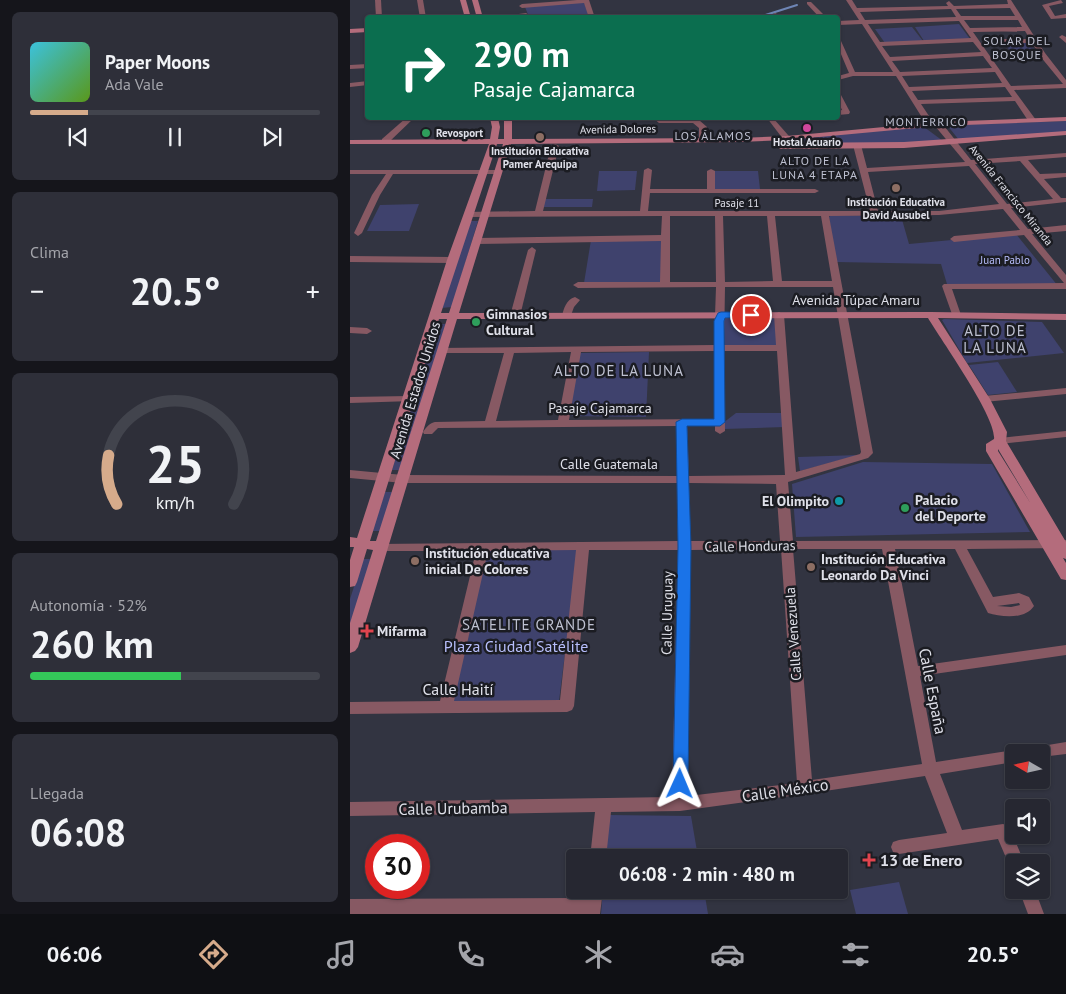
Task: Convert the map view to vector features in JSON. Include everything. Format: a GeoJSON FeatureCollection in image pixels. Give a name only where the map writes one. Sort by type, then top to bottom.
{"type":"FeatureCollection","features":[{"type":"Feature","properties":{"kind":"main road"},"geometry":{"type":"LineString","coordinates":[[463,0],[467,15]]}},
{"type":"Feature","properties":{"kind":"main road"},"geometry":{"type":"LineString","coordinates":[[474,0],[479,15]]}},
{"type":"Feature","properties":{"kind":"main road"},"geometry":{"type":"LineString","coordinates":[[350,30],[365,29]]}},
{"type":"Feature","properties":{"kind":"main road","name":"Avenida Dolores"},"geometry":{"type":"LineString","coordinates":[[505,148],[787,138],[934,124],[1066,119]]}},
{"type":"Feature","properties":{"kind":"main road","name":"Avenida Estados Unidos"},"geometry":{"type":"LineString","coordinates":[[350,582],[356,543],[385,478],[452,260],[493,143],[496,127],[494,120]]}},
{"type":"Feature","properties":{"kind":"main road","name":"Avenida Estados Unidos"},"geometry":{"type":"LineString","coordinates":[[350,647],[403,480],[423,432],[443,350],[505,148],[510,124],[509,120]]}},
{"type":"Feature","properties":{"kind":"main road","name":"Avenida Dolores"},"geometry":{"type":"LineString","coordinates":[[706,142],[793,146],[857,145],[954,142],[1066,133]]}},
{"type":"Feature","properties":{"kind":"main road","name":"Avenida Dolores"},"geometry":{"type":"LineString","coordinates":[[350,142],[493,143],[505,148],[609,143]]}},
{"type":"Feature","properties":{"kind":"main road","name":"Avenida Dolores"},"geometry":{"type":"LineString","coordinates":[[350,146],[493,143]]}},
{"type":"Feature","properties":{"kind":"main road"},"geometry":{"type":"LineString","coordinates":[[488,157],[498,155],[505,148]]}},
{"type":"Feature","properties":{"kind":"main road"},"geometry":{"type":"LineString","coordinates":[[931,315],[984,400],[1001,432],[1000,441],[992,444],[992,451],[1060,547],[1066,575]]}},
{"type":"Feature","properties":{"kind":"main road","name":"Avenida Túpac Amaru"},"geometry":{"type":"LineString","coordinates":[[435,316],[956,315],[1066,317]]}},
{"type":"Feature","properties":{"kind":"main road","name":"Calle Honduras"},"geometry":{"type":"LineString","coordinates":[[356,543],[381,547]]}},
{"type":"Feature","properties":{"kind":"street"},"geometry":{"type":"LineString","coordinates":[[378,0],[379,15]]}},
{"type":"Feature","properties":{"kind":"street"},"geometry":{"type":"LineString","coordinates":[[420,0],[422,15]]}},
{"type":"Feature","properties":{"kind":"street","name":"Avenida Francisco Miranda"},"geometry":{"type":"LineString","coordinates":[[849,0],[916,102],[934,124],[954,142],[1066,281]]}},
{"type":"Feature","properties":{"kind":"street"},"geometry":{"type":"LineString","coordinates":[[946,0],[1032,120]]}},
{"type":"Feature","properties":{"kind":"street"},"geometry":{"type":"LineString","coordinates":[[526,15],[521,3],[586,1],[591,15]]}},
{"type":"Feature","properties":{"kind":"street"},"geometry":{"type":"LineString","coordinates":[[1061,2],[1045,6],[1053,18],[1066,16]]}},
{"type":"Feature","properties":{"kind":"street"},"geometry":{"type":"LineString","coordinates":[[809,3],[820,15]]}},
{"type":"Feature","properties":{"kind":"street"},"geometry":{"type":"LineString","coordinates":[[856,10],[1010,3],[1042,54],[1066,85]]}},
{"type":"Feature","properties":{"kind":"street"},"geometry":{"type":"LineString","coordinates":[[840,23],[960,18],[1019,18]]}},
{"type":"Feature","properties":{"kind":"street"},"geometry":{"type":"LineString","coordinates":[[969,30],[1027,29]]}},
{"type":"Feature","properties":{"kind":"street"},"geometry":{"type":"LineString","coordinates":[[877,44],[976,40]]}},
{"type":"Feature","properties":{"kind":"street"},"geometry":{"type":"LineString","coordinates":[[1000,41],[1035,41]]}},
{"type":"Feature","properties":{"kind":"street"},"geometry":{"type":"LineString","coordinates":[[840,47],[852,74]]}},
{"type":"Feature","properties":{"kind":"street"},"geometry":{"type":"LineString","coordinates":[[887,59],[985,54]]}},
{"type":"Feature","properties":{"kind":"street"},"geometry":{"type":"LineString","coordinates":[[1010,55],[1042,54]]}},
{"type":"Feature","properties":{"kind":"street"},"geometry":{"type":"LineString","coordinates":[[350,67],[365,66]]}},
{"type":"Feature","properties":{"kind":"street"},"geometry":{"type":"LineString","coordinates":[[840,77],[852,74],[996,70]]}},
{"type":"Feature","properties":{"kind":"street"},"geometry":{"type":"LineString","coordinates":[[350,85],[365,83]]}},
{"type":"Feature","properties":{"kind":"street"},"geometry":{"type":"LineString","coordinates":[[908,89],[1066,85]]}},
{"type":"Feature","properties":{"kind":"street"},"geometry":{"type":"LineString","coordinates":[[840,99],[846,112],[840,113]]}},
{"type":"Feature","properties":{"kind":"street"},"geometry":{"type":"LineString","coordinates":[[916,102],[1017,99]]}},
{"type":"Feature","properties":{"kind":"street"},"geometry":{"type":"LineString","coordinates":[[385,141],[408,120]]}},
{"type":"Feature","properties":{"kind":"street"},"geometry":{"type":"LineString","coordinates":[[658,120],[664,122],[685,120]]}},
{"type":"Feature","properties":{"kind":"street"},"geometry":{"type":"LineString","coordinates":[[697,120],[703,127],[706,142]]}},
{"type":"Feature","properties":{"kind":"street"},"geometry":{"type":"LineString","coordinates":[[772,120],[793,146]]}},
{"type":"Feature","properties":{"kind":"street"},"geometry":{"type":"LineString","coordinates":[[857,145],[875,214]]}},
{"type":"Feature","properties":{"kind":"street"},"geometry":{"type":"LineString","coordinates":[[538,214],[555,146]]}},
{"type":"Feature","properties":{"kind":"street"},"geometry":{"type":"LineString","coordinates":[[1038,177],[1056,168],[1066,155]]}},
{"type":"Feature","properties":{"kind":"street"},"geometry":{"type":"LineString","coordinates":[[864,170],[1023,159],[1056,168]]}},
{"type":"Feature","properties":{"kind":"street"},"geometry":{"type":"LineString","coordinates":[[1023,159],[1038,177],[1062,200]]}},
{"type":"Feature","properties":{"kind":"street"},"geometry":{"type":"LineString","coordinates":[[644,214],[648,170]]}},
{"type":"Feature","properties":{"kind":"street"},"geometry":{"type":"LineString","coordinates":[[350,172],[498,172]]}},
{"type":"Feature","properties":{"kind":"street"},"geometry":{"type":"LineString","coordinates":[[358,233],[376,195],[391,172]]}},
{"type":"Feature","properties":{"kind":"street"},"geometry":{"type":"LineString","coordinates":[[711,172],[712,191]]}},
{"type":"Feature","properties":{"kind":"street"},"geometry":{"type":"LineString","coordinates":[[646,191],[815,191]]}},
{"type":"Feature","properties":{"kind":"street","name":"Pasaje 11"},"geometry":{"type":"LineString","coordinates":[[468,214],[939,213],[1002,208],[1004,205],[1062,200]]}},
{"type":"Feature","properties":{"kind":"street"},"geometry":{"type":"LineString","coordinates":[[665,284],[666,214]]}},
{"type":"Feature","properties":{"kind":"street"},"geometry":{"type":"LineString","coordinates":[[719,214],[721,315],[719,321],[720,426]]}},
{"type":"Feature","properties":{"kind":"street"},"geometry":{"type":"LineString","coordinates":[[771,214],[778,284]]}},
{"type":"Feature","properties":{"kind":"street"},"geometry":{"type":"LineString","coordinates":[[825,214],[842,315]]}},
{"type":"Feature","properties":{"kind":"street"},"geometry":{"type":"LineString","coordinates":[[954,239],[1066,228]]}},
{"type":"Feature","properties":{"kind":"street"},"geometry":{"type":"LineString","coordinates":[[477,241],[666,238]]}},
{"type":"Feature","properties":{"kind":"street"},"geometry":{"type":"LineString","coordinates":[[515,316],[532,250]]}},
{"type":"Feature","properties":{"kind":"street"},"geometry":{"type":"LineString","coordinates":[[350,259],[452,260]]}},
{"type":"Feature","properties":{"kind":"street"},"geometry":{"type":"LineString","coordinates":[[578,284],[837,284]]}},
{"type":"Feature","properties":{"kind":"street"},"geometry":{"type":"LineString","coordinates":[[956,315],[948,286],[1066,286]]}},
{"type":"Feature","properties":{"kind":"street"},"geometry":{"type":"LineString","coordinates":[[567,316],[570,306],[575,300]]}},
{"type":"Feature","properties":{"kind":"street","name":"Calle Venezuela"},"geometry":{"type":"LineString","coordinates":[[779,315],[787,545],[804,788]]}},
{"type":"Feature","properties":{"kind":"street","name":"Calle Guatemala"},"geometry":{"type":"LineString","coordinates":[[350,474],[403,480],[786,479],[864,456],[867,454],[842,315]]}},
{"type":"Feature","properties":{"kind":"street"},"geometry":{"type":"LineString","coordinates":[[350,330],[367,331]]}},
{"type":"Feature","properties":{"kind":"street"},"geometry":{"type":"LineString","coordinates":[[443,350],[781,348]]}},
{"type":"Feature","properties":{"kind":"street"},"geometry":{"type":"LineString","coordinates":[[485,425],[510,349]]}},
{"type":"Feature","properties":{"kind":"street"},"geometry":{"type":"LineString","coordinates":[[563,423],[577,349]]}},
{"type":"Feature","properties":{"kind":"street"},"geometry":{"type":"LineString","coordinates":[[984,400],[1066,391]]}},
{"type":"Feature","properties":{"kind":"street"},"geometry":{"type":"LineString","coordinates":[[350,400],[410,399]]}},
{"type":"Feature","properties":{"kind":"street","name":"Pasaje Cajamarca"},"geometry":{"type":"LineString","coordinates":[[423,432],[471,432],[485,425],[563,423],[682,422],[720,426]]}},
{"type":"Feature","properties":{"kind":"street","name":"Calle Uruguay"},"geometry":{"type":"LineString","coordinates":[[680,804],[684,547],[682,422]]}},
{"type":"Feature","properties":{"kind":"street"},"geometry":{"type":"LineString","coordinates":[[1000,441],[1066,434]]}},
{"type":"Feature","properties":{"kind":"street"},"geometry":{"type":"LineString","coordinates":[[959,544],[988,602]]}},
{"type":"Feature","properties":{"kind":"street","name":"Calle Honduras"},"geometry":{"type":"LineString","coordinates":[[381,547],[888,546],[959,544],[1060,547]]}},
{"type":"Feature","properties":{"kind":"street"},"geometry":{"type":"LineString","coordinates":[[446,706],[483,546]]}},
{"type":"Feature","properties":{"kind":"street","name":"Calle España"},"geometry":{"type":"LineString","coordinates":[[888,546],[930,768],[957,838]]}},
{"type":"Feature","properties":{"kind":"street","name":"Calle Haití"},"geometry":{"type":"LineString","coordinates":[[350,708],[567,706],[583,547]]}},
{"type":"Feature","properties":{"kind":"street"},"geometry":{"type":"LineString","coordinates":[[912,672],[1066,650]]}},
{"type":"Feature","properties":{"kind":"street"},"geometry":{"type":"LineString","coordinates":[[1050,750],[1066,748]]}},
{"type":"Feature","properties":{"kind":"street","name":"Calle México"},"geometry":{"type":"LineString","coordinates":[[555,806],[680,804],[804,788],[1005,757]]}},
{"type":"Feature","properties":{"kind":"street"},"geometry":{"type":"LineString","coordinates":[[599,849],[604,805]]}},
{"type":"Feature","properties":{"kind":"street","name":"Calle Urubamba"},"geometry":{"type":"LineString","coordinates":[[350,810],[555,806]]}},
{"type":"Feature","properties":{"kind":"street"},"geometry":{"type":"LineString","coordinates":[[899,846],[1003,831],[1013,854]]}},
{"type":"Feature","properties":{"kind":"street"},"geometry":{"type":"LineString","coordinates":[[1030,899],[1036,914]]}},
{"type":"Feature","properties":{"kind":"street"},"geometry":{"type":"LineString","coordinates":[[350,907],[371,911],[479,910],[594,903]]}},
{"type":"Feature","properties":{"kind":"green space"},"geometry":{"type":"Polygon","coordinates":[[[584,2],[588,15],[528,15],[525,7],[584,2]]]}},
{"type":"Feature","properties":{"kind":"green space"},"geometry":{"type":"Polygon","coordinates":[[[959,24],[970,39],[924,41],[915,27],[959,24]]]}},
{"type":"Feature","properties":{"kind":"green space"},"geometry":{"type":"Polygon","coordinates":[[[912,27],[923,41],[885,43],[875,29],[912,27]]]}},
{"type":"Feature","properties":{"kind":"green space"},"geometry":{"type":"Polygon","coordinates":[[[1004,43],[1029,43],[1036,52],[1011,52],[1004,43]]]}},
{"type":"Feature","properties":{"kind":"green space"},"geometry":{"type":"Polygon","coordinates":[[[1066,121],[1066,132],[959,140],[947,125],[1066,121]]]}},
{"type":"Feature","properties":{"kind":"green space"},"geometry":{"type":"Polygon","coordinates":[[[924,127],[943,141],[905,144],[800,144],[795,138],[924,127]]]}},
{"type":"Feature","properties":{"kind":"green space"},"geometry":{"type":"Polygon","coordinates":[[[599,171],[637,171],[635,190],[597,191],[599,171]]]}},
{"type":"Feature","properties":{"kind":"green space"},"geometry":{"type":"Polygon","coordinates":[[[714,171],[758,171],[760,189],[714,190],[714,171]]]}},
{"type":"Feature","properties":{"kind":"green space"},"geometry":{"type":"Polygon","coordinates":[[[545,199],[593,199],[592,207],[543,207],[545,199]]]}},
{"type":"Feature","properties":{"kind":"green space"},"geometry":{"type":"Polygon","coordinates":[[[419,204],[409,231],[367,231],[380,205],[419,204]]]}},
{"type":"Feature","properties":{"kind":"green space","name":"Juan Pablo"},"geometry":{"type":"Polygon","coordinates":[[[831,215],[901,216],[909,244],[1016,234],[1058,286],[947,284],[941,264],[836,262],[829,217],[831,215]]]}},
{"type":"Feature","properties":{"kind":"green space"},"geometry":{"type":"Polygon","coordinates":[[[469,221],[478,221],[452,307],[441,308],[469,221]]]}},
{"type":"Feature","properties":{"kind":"green space"},"geometry":{"type":"Polygon","coordinates":[[[591,240],[663,240],[661,282],[584,283],[591,240]]]}},
{"type":"Feature","properties":{"kind":"green space"},"geometry":{"type":"Polygon","coordinates":[[[776,318],[778,346],[725,346],[724,319],[776,318]]]}},
{"type":"Feature","properties":{"kind":"green space"},"geometry":{"type":"Polygon","coordinates":[[[942,320],[1042,322],[1064,353],[967,363],[942,320]]]}},
{"type":"Feature","properties":{"kind":"green space"},"geometry":{"type":"Polygon","coordinates":[[[435,324],[446,324],[401,470],[392,470],[435,324]]]}},
{"type":"Feature","properties":{"kind":"green space"},"geometry":{"type":"Polygon","coordinates":[[[649,352],[646,417],[568,416],[580,353],[649,352]]]}},
{"type":"Feature","properties":{"kind":"green space"},"geometry":{"type":"Polygon","coordinates":[[[998,362],[1017,392],[988,395],[969,365],[998,362]]]}},
{"type":"Feature","properties":{"kind":"green space"},"geometry":{"type":"Polygon","coordinates":[[[736,413],[783,413],[785,427],[724,429],[723,423],[736,413]]]}},
{"type":"Feature","properties":{"kind":"green space"},"geometry":{"type":"Polygon","coordinates":[[[859,455],[800,471],[798,457],[859,455]]]}},
{"type":"Feature","properties":{"kind":"green space","name":"Palacio del Deporte"},"geometry":{"type":"Polygon","coordinates":[[[863,462],[992,464],[1030,532],[796,537],[792,484],[863,462]]]}},
{"type":"Feature","properties":{"kind":"green space"},"geometry":{"type":"Polygon","coordinates":[[[385,492],[394,492],[382,531],[372,531],[385,492]]]}},
{"type":"Feature","properties":{"kind":"green space","name":"Plaza Ciudad Satélite"},"geometry":{"type":"Polygon","coordinates":[[[486,550],[578,550],[559,701],[453,701],[486,550]]]}},
{"type":"Feature","properties":{"kind":"green space"},"geometry":{"type":"Polygon","coordinates":[[[363,559],[371,559],[350,626],[350,599],[363,559]]]}},
{"type":"Feature","properties":{"kind":"green space"},"geometry":{"type":"Polygon","coordinates":[[[609,815],[691,816],[697,849],[606,849],[609,815]]]}},
{"type":"Feature","properties":{"kind":"green space"},"geometry":{"type":"Polygon","coordinates":[[[899,882],[908,914],[856,914],[850,890],[899,882]]]}},
{"type":"Feature","properties":{"kind":"green space"},"geometry":{"type":"Polygon","coordinates":[[[602,899],[706,899],[708,914],[601,914],[602,899]]]}},
{"type":"Feature","properties":{"kind":"waterway"},"geometry":{"type":"LineString","coordinates":[[765,15],[797,5]]}},
{"type":"Feature","properties":{"kind":"place","name":"Hostal Acuario"},"geometry":{"type":"Point","coordinates":[807,128]}},
{"type":"Feature","properties":{"kind":"place","name":"Revosport"},"geometry":{"type":"Point","coordinates":[426,133]}},
{"type":"Feature","properties":{"kind":"place","name":"Institución Educativa Pamer Arequipa"},"geometry":{"type":"Point","coordinates":[540,137]}},
{"type":"Feature","properties":{"kind":"place","name":"Institución Educativa David Ausubel"},"geometry":{"type":"Point","coordinates":[896,188]}},
{"type":"Feature","properties":{"kind":"place","name":"Gimnasios Cultural"},"geometry":{"type":"Point","coordinates":[476,322]}},
{"type":"Feature","properties":{"kind":"place","name":"El Olimpito"},"geometry":{"type":"Point","coordinates":[839,501]}},
{"type":"Feature","properties":{"kind":"place","name":"Palacio del Deporte"},"geometry":{"type":"Point","coordinates":[905,508]}},
{"type":"Feature","properties":{"kind":"place","name":"Institución educativa inicial De Colores"},"geometry":{"type":"Point","coordinates":[415,561]}},
{"type":"Feature","properties":{"kind":"place","name":"Institución Educativa Leonardo Da Vinci"},"geometry":{"type":"Point","coordinates":[811,567]}},
{"type":"Feature","properties":{"kind":"place","name":"Mifarma"},"geometry":{"type":"Point","coordinates":[367,631]}},
{"type":"Feature","properties":{"kind":"place","name":"13 de Enero"},"geometry":{"type":"Point","coordinates":[869,860]}},
{"type":"Feature","properties":{"kind":"district","name":"SOLAR DEL BOSQUE"},"geometry":{"type":"Point","coordinates":[1017,47]}},
{"type":"Feature","properties":{"kind":"district","name":"MONTERRICO"},"geometry":{"type":"Point","coordinates":[926,121]}},
{"type":"Feature","properties":{"kind":"district","name":"LOS ÁLAMOS"},"geometry":{"type":"Point","coordinates":[713,135]}},
{"type":"Feature","properties":{"kind":"district","name":"ALTO DE LA LUNA 4 ETAPA"},"geometry":{"type":"Point","coordinates":[815,167]}},
{"type":"Feature","properties":{"kind":"district","name":"ALTO DE LA LUNA"},"geometry":{"type":"Point","coordinates":[995,338]}},
{"type":"Feature","properties":{"kind":"district","name":"ALTO DE LA LUNA"},"geometry":{"type":"Point","coordinates":[619,370]}},
{"type":"Feature","properties":{"kind":"district","name":"SATELITE GRANDE"},"geometry":{"type":"Point","coordinates":[529,624]}},
{"type":"Feature","properties":{"kind":"route"},"geometry":{"type":"LineString","coordinates":[[680,784],[684,547],[682,422],[720,422],[719,321],[721,315],[751,315]]}}]}
